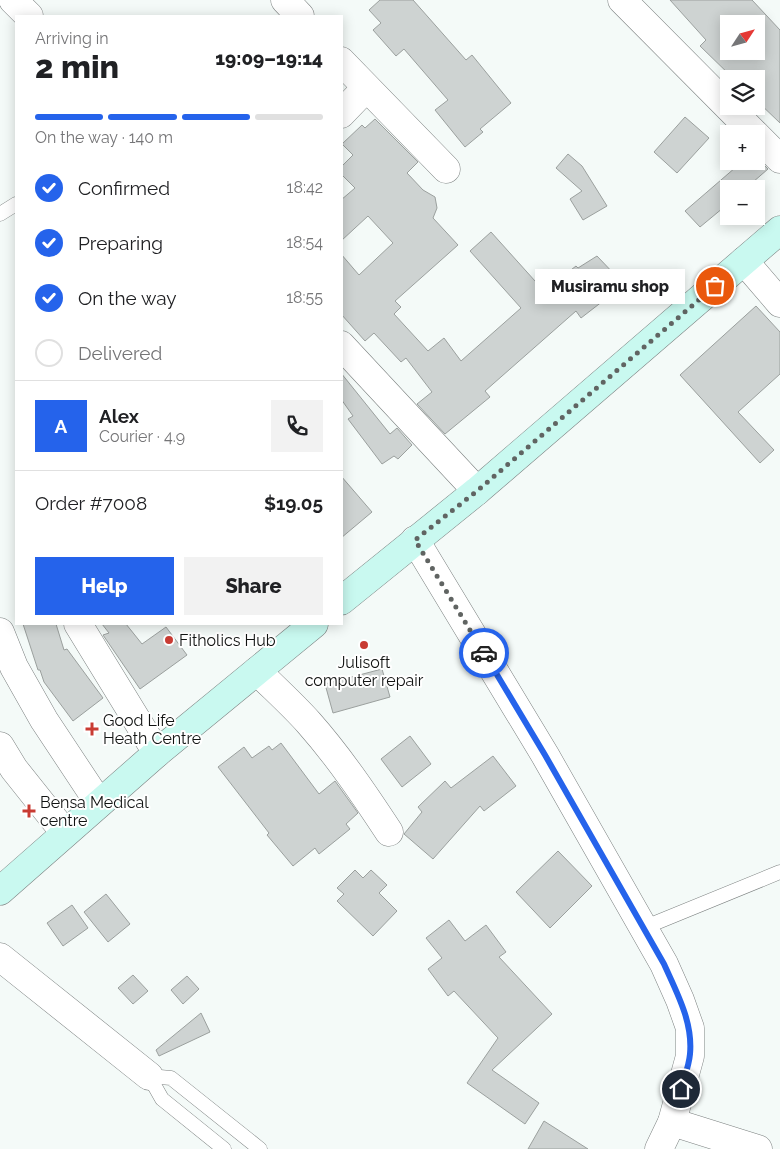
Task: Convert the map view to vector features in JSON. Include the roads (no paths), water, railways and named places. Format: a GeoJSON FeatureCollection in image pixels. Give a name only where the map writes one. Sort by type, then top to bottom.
{"type":"FeatureCollection","features":[{"type":"Feature","properties":{"kind":"main road"},"geometry":{"type":"LineString","coordinates":[[343,599],[477,491],[780,230]]}},
{"type":"Feature","properties":{"kind":"main road"},"geometry":{"type":"LineString","coordinates":[[1,886],[157,753],[257,671],[302,628]]}},
{"type":"Feature","properties":{"kind":"street"},"geometry":{"type":"LineString","coordinates":[[12,0],[28,15]]}},
{"type":"Feature","properties":{"kind":"street"},"geometry":{"type":"LineString","coordinates":[[285,0],[299,15]]}},
{"type":"Feature","properties":{"kind":"street"},"geometry":{"type":"LineString","coordinates":[[622,0],[745,125]]}},
{"type":"Feature","properties":{"kind":"street"},"geometry":{"type":"LineString","coordinates":[[343,63],[446,169]]}},
{"type":"Feature","properties":{"kind":"street"},"geometry":{"type":"LineString","coordinates":[[343,112],[366,88]]}},
{"type":"Feature","properties":{"kind":"street"},"geometry":{"type":"LineString","coordinates":[[765,145],[780,159]]}},
{"type":"Feature","properties":{"kind":"street"},"geometry":{"type":"LineString","coordinates":[[744,261],[780,303]]}},
{"type":"Feature","properties":{"kind":"street"},"geometry":{"type":"LineString","coordinates":[[343,347],[477,491]]}},
{"type":"Feature","properties":{"kind":"street"},"geometry":{"type":"LineString","coordinates":[[415,540],[545,755],[668,973],[680,1000],[690,1028],[690,1056],[672,1122],[659,1149]]}},
{"type":"Feature","properties":{"kind":"street"},"geometry":{"type":"LineString","coordinates":[[79,625],[157,753]]}},
{"type":"Feature","properties":{"kind":"street"},"geometry":{"type":"LineString","coordinates":[[0,632],[14,666],[44,720],[99,803]]}},
{"type":"Feature","properties":{"kind":"street"},"geometry":{"type":"LineString","coordinates":[[257,671],[308,722],[331,749],[389,832]]}},
{"type":"Feature","properties":{"kind":"street"},"geometry":{"type":"LineString","coordinates":[[0,746],[14,769],[65,833]]}},
{"type":"Feature","properties":{"kind":"street"},"geometry":{"type":"LineString","coordinates":[[0,957],[149,1076]]}},
{"type":"Feature","properties":{"kind":"street"},"geometry":{"type":"LineString","coordinates":[[672,1122],[758,1149]]}},
{"type":"Feature","properties":{"kind":"lane"},"geometry":{"type":"LineString","coordinates":[[0,214],[15,205]]}},
{"type":"Feature","properties":{"kind":"lane"},"geometry":{"type":"LineString","coordinates":[[643,928],[780,872]]}},
{"type":"Feature","properties":{"kind":"lane"},"geometry":{"type":"LineString","coordinates":[[149,1076],[162,1099],[224,1149]]}},
{"type":"Feature","properties":{"kind":"lane"},"geometry":{"type":"LineString","coordinates":[[149,1076],[171,1078],[260,1149]]}},
{"type":"Feature","properties":{"kind":"place","name":"Musiramu shop"},"geometry":{"type":"Point","coordinates":[715,286]}},
{"type":"Feature","properties":{"kind":"place","name":"Fitholics Hub"},"geometry":{"type":"Point","coordinates":[169,640]}},
{"type":"Feature","properties":{"kind":"place","name":"Julisoft computer repair"},"geometry":{"type":"Point","coordinates":[364,645]}},
{"type":"Feature","properties":{"kind":"place","name":"Good Life Heath Centre"},"geometry":{"type":"Point","coordinates":[92,729]}},
{"type":"Feature","properties":{"kind":"place","name":"Bensa Medical centre"},"geometry":{"type":"Point","coordinates":[29,811]}}]}
